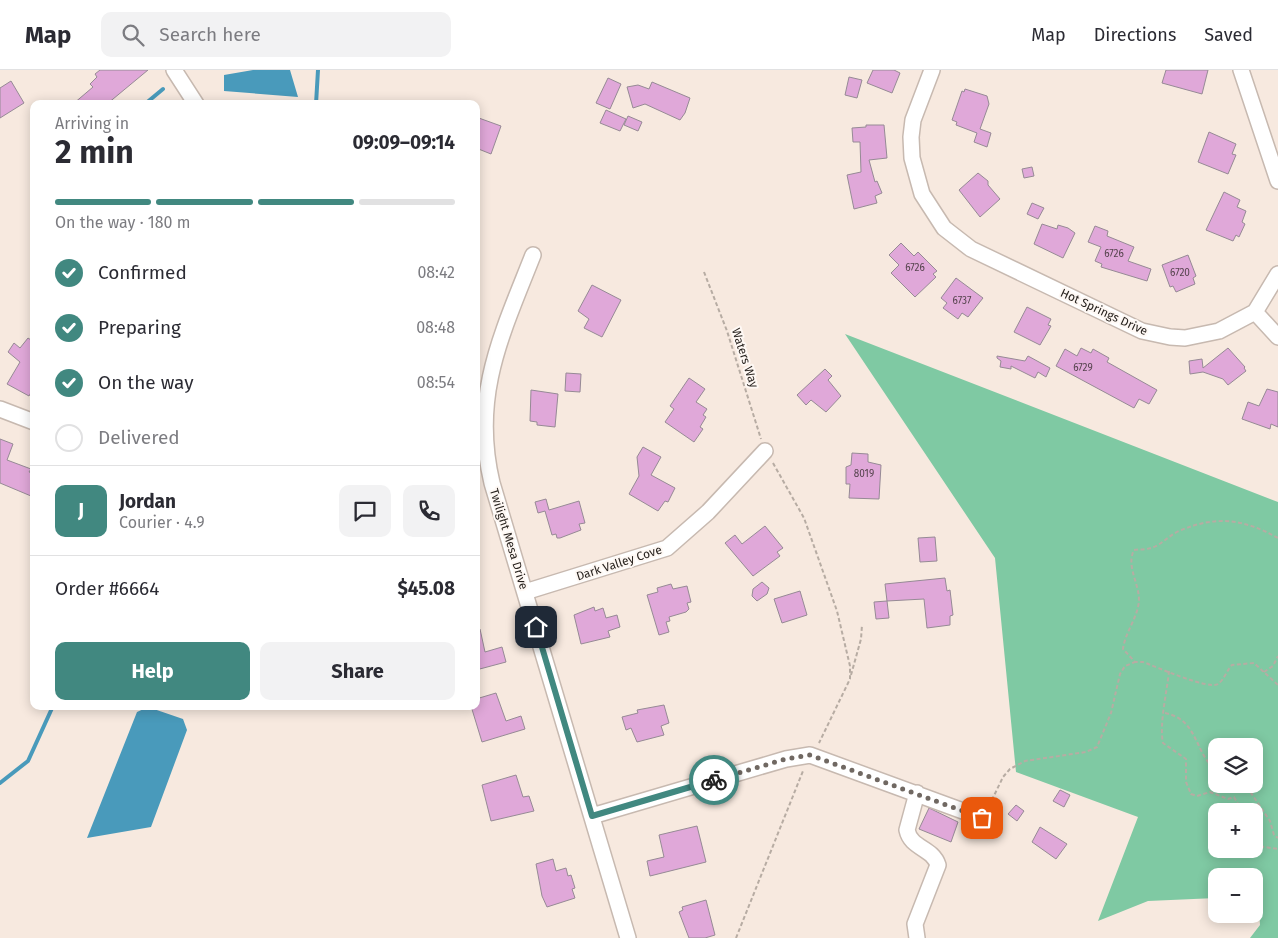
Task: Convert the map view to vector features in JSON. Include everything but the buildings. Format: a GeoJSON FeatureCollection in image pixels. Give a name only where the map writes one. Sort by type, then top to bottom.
{"type":"FeatureCollection","features":[{"type":"Feature","properties":{"kind":"street"},"geometry":{"type":"LineString","coordinates":[[174,70],[193,100]]}},
{"type":"Feature","properties":{"kind":"street","name":"Hot Springs Drive"},"geometry":{"type":"LineString","coordinates":[[932,70],[920,97],[912,129],[912,158],[917,179],[931,211],[944,228],[971,249],[1154,335],[1185,338],[1202,336],[1219,331],[1255,312]]}},
{"type":"Feature","properties":{"kind":"street"},"geometry":{"type":"LineString","coordinates":[[1241,70],[1278,181]]}},
{"type":"Feature","properties":{"kind":"street","name":"Twilight Mesa Drive"},"geometry":{"type":"LineString","coordinates":[[533,255],[492,366],[484,412],[486,451],[490,475],[628,938]]}},
{"type":"Feature","properties":{"kind":"street"},"geometry":{"type":"LineString","coordinates":[[1278,274],[1255,312],[1278,337]]}},
{"type":"Feature","properties":{"kind":"street"},"geometry":{"type":"LineString","coordinates":[[0,410],[30,421]]}},
{"type":"Feature","properties":{"kind":"street","name":"Dark Valley Cove"},"geometry":{"type":"LineString","coordinates":[[525,592],[667,548],[708,512],[765,451]]}},
{"type":"Feature","properties":{"kind":"street"},"geometry":{"type":"LineString","coordinates":[[592,816],[786,759],[810,755],[982,818]]}},
{"type":"Feature","properties":{"kind":"street"},"geometry":{"type":"LineString","coordinates":[[917,794],[907,830],[908,835],[916,846],[933,855],[938,865],[915,924],[917,938]]}},
{"type":"Feature","properties":{"kind":"path","name":"Waters Way"},"geometry":{"type":"LineString","coordinates":[[704,272],[727,332],[765,451],[786,482],[804,518],[844,632],[850,666],[850,679]]}},
{"type":"Feature","properties":{"kind":"path"},"geometry":{"type":"LineString","coordinates":[[1135,662],[1123,649],[1139,602],[1138,588],[1131,565],[1134,550],[1157,546],[1180,530],[1230,520],[1261,528],[1278,538]]}},
{"type":"Feature","properties":{"kind":"path"},"geometry":{"type":"LineString","coordinates":[[736,938],[810,755],[825,733],[850,679],[861,640],[862,625]]}},
{"type":"Feature","properties":{"kind":"path"},"geometry":{"type":"LineString","coordinates":[[1264,672],[1273,666],[1278,656]]}},
{"type":"Feature","properties":{"kind":"path"},"geometry":{"type":"LineString","coordinates":[[982,818],[1003,776],[1010,769],[1025,761],[1086,752],[1097,747],[1112,713],[1120,674],[1125,666],[1135,662],[1143,662],[1213,686],[1221,682],[1232,665],[1254,662],[1278,685]]}},
{"type":"Feature","properties":{"kind":"path"},"geometry":{"type":"LineString","coordinates":[[1169,671],[1165,713],[1160,731],[1163,743],[1186,759],[1186,782],[1191,794],[1197,796],[1210,792],[1228,799],[1234,797],[1237,803]]}},
{"type":"Feature","properties":{"kind":"path"},"geometry":{"type":"LineString","coordinates":[[1165,713],[1176,715],[1190,728],[1208,762]]}},
{"type":"Feature","properties":{"kind":"path"},"geometry":{"type":"LineString","coordinates":[[1251,793],[1270,821],[1274,835],[1278,838]]}},
{"type":"Feature","properties":{"kind":"path"},"geometry":{"type":"LineString","coordinates":[[1263,847],[1278,849]]}},
{"type":"Feature","properties":{"kind":"green space"},"geometry":{"type":"Polygon","coordinates":[[[845,334],[1278,502],[1278,938],[1250,938],[1260,923],[1263,923],[1263,868],[1208,868],[1208,898],[1148,901],[1098,921],[1138,817],[1016,772],[995,558],[845,334]]]}},
{"type":"Feature","properties":{"kind":"water"},"geometry":{"type":"Polygon","coordinates":[[[253,70],[290,70],[298,97],[224,91],[224,75],[253,70]]]}},
{"type":"Feature","properties":{"kind":"water"},"geometry":{"type":"Polygon","coordinates":[[[141,710],[157,710],[183,719],[187,730],[151,827],[87,838],[137,712],[141,710]]]}},
{"type":"Feature","properties":{"kind":"waterway"},"geometry":{"type":"LineString","coordinates":[[316,100],[318,70]]}},
{"type":"Feature","properties":{"kind":"waterway"},"geometry":{"type":"LineString","coordinates":[[150,100],[163,89]]}},
{"type":"Feature","properties":{"kind":"waterway"},"geometry":{"type":"LineString","coordinates":[[0,783],[28,761],[51,710]]}},
{"type":"Feature","properties":{"kind":"way so far"},"geometry":{"type":"LineString","coordinates":[[714,780],[786,759],[810,755],[982,818]]}},
{"type":"Feature","properties":{"kind":"route"},"geometry":{"type":"LineString","coordinates":[[536,627],[592,816],[714,780]]}}]}
